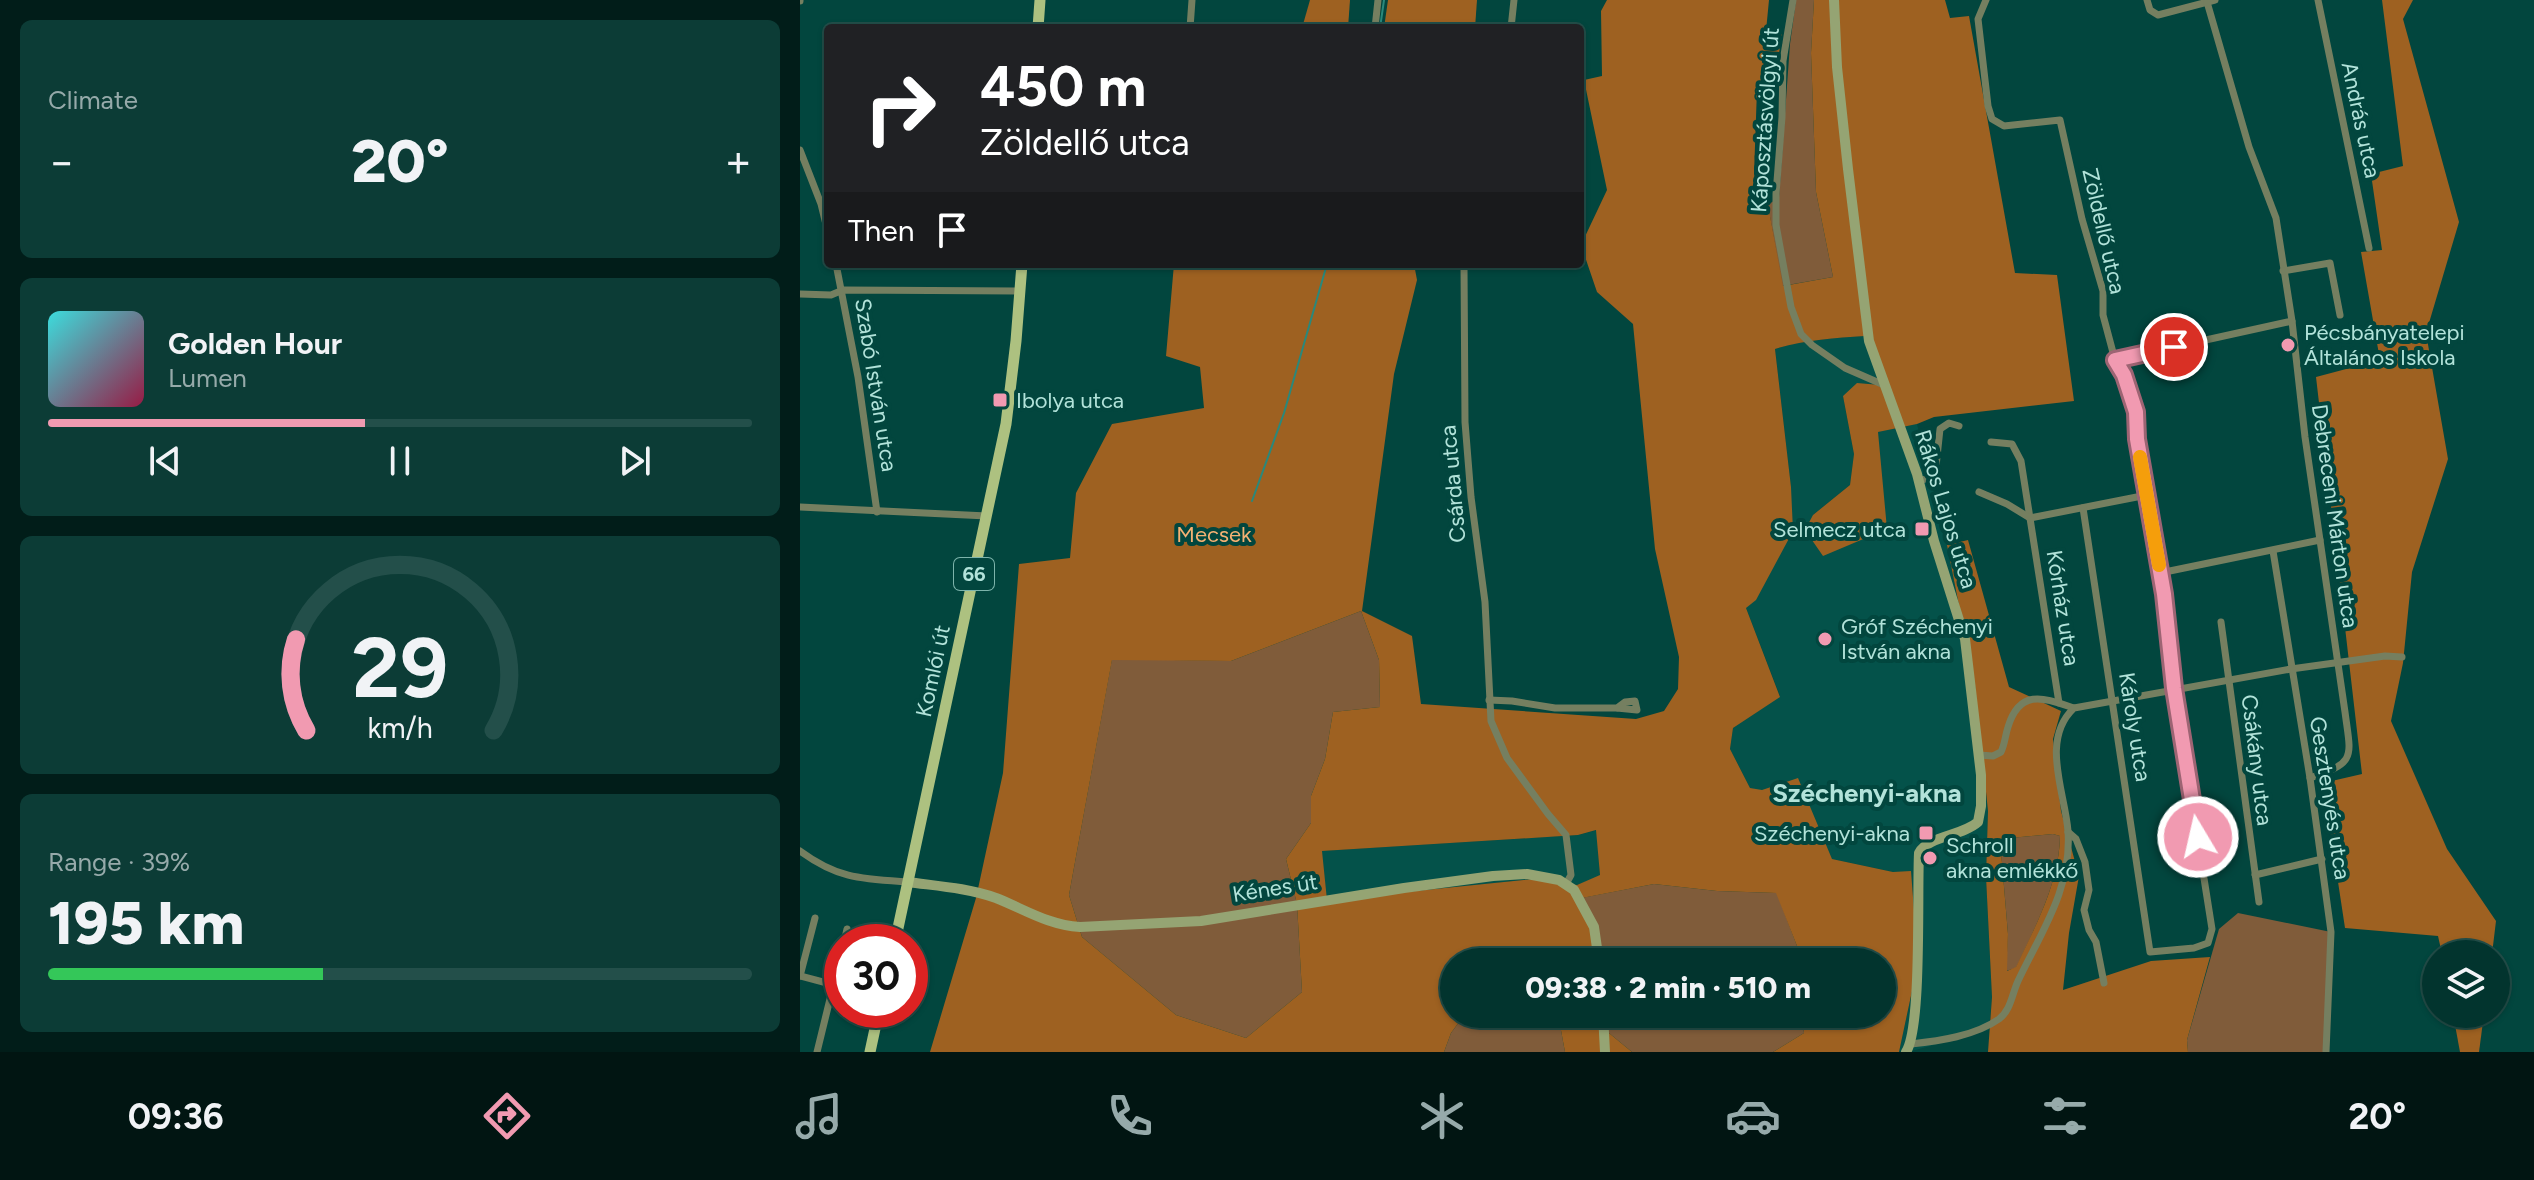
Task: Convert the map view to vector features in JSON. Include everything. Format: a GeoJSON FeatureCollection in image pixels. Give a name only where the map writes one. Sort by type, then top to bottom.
{"type":"FeatureCollection","features":[{"type":"Feature","properties":{"kind":"main road"},"geometry":{"type":"LineString","coordinates":[[1038,24],[1040,0]]}},
{"type":"Feature","properties":{"kind":"main road","name":"Komlói út"},"geometry":{"type":"LineString","coordinates":[[899,924],[1006,424],[1022,268]]}},
{"type":"Feature","properties":{"kind":"main road"},"geometry":{"type":"LineString","coordinates":[[870,1052],[875,1028]]}},
{"type":"Feature","properties":{"kind":"street"},"geometry":{"type":"LineString","coordinates":[[1190,24],[1192,0]]}},
{"type":"Feature","properties":{"kind":"street"},"geometry":{"type":"LineString","coordinates":[[1375,24],[1378,0]]}},
{"type":"Feature","properties":{"kind":"street"},"geometry":{"type":"LineString","coordinates":[[1511,24],[1514,0]]}},
{"type":"Feature","properties":{"kind":"street","name":"Káposztásvölgyi út"},"geometry":{"type":"LineString","coordinates":[[1793,0],[1783,61],[1776,194],[1776,225],[1791,307],[1801,334],[1812,345],[1845,368],[1884,385]]}},
{"type":"Feature","properties":{"kind":"street","name":"Rákos Lajos utca"},"geometry":{"type":"LineString","coordinates":[[1834,0],[1837,67],[1866,322],[1884,385],[1919,481],[1965,639],[1982,796],[1978,822],[1965,831],[1927,843],[1919,853],[1918,938],[1908,1048]]}},
{"type":"Feature","properties":{"kind":"street","name":"Zöldellő utca"},"geometry":{"type":"LineString","coordinates":[[1986,0],[1978,19],[1992,119],[2004,126],[2060,120],[2085,233],[2103,291],[2103,315],[2115,360]]}},
{"type":"Feature","properties":{"kind":"street","name":"Debreceni Márton utca"},"geometry":{"type":"LineString","coordinates":[[2147,0],[2150,10],[2158,15],[2211,1],[2249,147],[2276,218],[2350,752],[2336,769],[2310,778]]}},
{"type":"Feature","properties":{"kind":"street","name":"András utca"},"geometry":{"type":"LineString","coordinates":[[2318,0],[2369,248]]}},
{"type":"Feature","properties":{"kind":"street"},"geometry":{"type":"LineString","coordinates":[[800,150],[824,216]]}},
{"type":"Feature","properties":{"kind":"street"},"geometry":{"type":"LineString","coordinates":[[2283,271],[2330,263],[2340,315]]}},
{"type":"Feature","properties":{"kind":"street","name":"Szabó István utca"},"geometry":{"type":"LineString","coordinates":[[837,268],[877,512]]}},
{"type":"Feature","properties":{"kind":"street","name":"Csárda utca"},"geometry":{"type":"LineString","coordinates":[[1464,268],[1465,422],[1485,602],[1491,721],[1507,758],[1566,835],[1571,875],[1566,884]]}},
{"type":"Feature","properties":{"kind":"street"},"geometry":{"type":"LineString","coordinates":[[800,294],[831,295],[843,290],[1020,291]]}},
{"type":"Feature","properties":{"kind":"street"},"geometry":{"type":"LineString","coordinates":[[2174,688],[2160,573],[2137,439],[2136,412],[2124,375],[2115,360],[2292,321]]}},
{"type":"Feature","properties":{"kind":"street"},"geometry":{"type":"LineString","coordinates":[[1919,481],[1935,476],[1940,429],[1949,423],[1959,426]]}},
{"type":"Feature","properties":{"kind":"street"},"geometry":{"type":"LineString","coordinates":[[1991,442],[2012,444],[2017,449],[2030,518]]}},
{"type":"Feature","properties":{"kind":"street"},"geometry":{"type":"LineString","coordinates":[[1979,492],[2030,518],[2147,495]]}},
{"type":"Feature","properties":{"kind":"street"},"geometry":{"type":"LineString","coordinates":[[800,507],[987,516]]}},
{"type":"Feature","properties":{"kind":"street","name":"Károly utca"},"geometry":{"type":"LineString","coordinates":[[2083,508],[2150,952],[2194,948],[2208,943],[2212,936],[2174,688]]}},
{"type":"Feature","properties":{"kind":"street","name":"Kórház utca"},"geometry":{"type":"LineString","coordinates":[[2030,518],[2059,703]]}},
{"type":"Feature","properties":{"kind":"street"},"geometry":{"type":"LineString","coordinates":[[2160,573],[2320,540]]}},
{"type":"Feature","properties":{"kind":"street","name":"Gesztenyés utca"},"geometry":{"type":"LineString","coordinates":[[2273,551],[2310,778],[2331,932],[2326,1052]]}},
{"type":"Feature","properties":{"kind":"street","name":"Csákány utca"},"geometry":{"type":"LineString","coordinates":[[2221,622],[2259,902]]}},
{"type":"Feature","properties":{"kind":"street"},"geometry":{"type":"LineString","coordinates":[[1908,1048],[1990,1024],[2008,1010],[2019,978],[2052,916],[2065,871],[2068,832],[2057,752],[2059,731],[2067,714],[2074,708],[2291,669],[2385,656],[2402,657]]}},
{"type":"Feature","properties":{"kind":"street"},"geometry":{"type":"LineString","coordinates":[[1979,755],[1993,756],[2001,752],[2016,709],[2032,698],[2039,697],[2074,708]]}},
{"type":"Feature","properties":{"kind":"street"},"geometry":{"type":"LineString","coordinates":[[1489,700],[1555,708],[1617,708]]}},
{"type":"Feature","properties":{"kind":"street"},"geometry":{"type":"LineString","coordinates":[[2068,832],[2076,839],[2085,862],[2089,890],[2084,910],[2096,942],[2104,983]]}},
{"type":"Feature","properties":{"kind":"street"},"geometry":{"type":"LineString","coordinates":[[800,851],[826,869],[841,874],[908,882]]}},
{"type":"Feature","properties":{"kind":"street"},"geometry":{"type":"LineString","coordinates":[[2255,875],[2322,859]]}},
{"type":"Feature","properties":{"kind":"street","name":"Kénes út"},"geometry":{"type":"LineString","coordinates":[[908,882],[975,892],[1036,917],[1080,927],[1201,921],[1493,876],[1544,876],[1566,884]]}},
{"type":"Feature","properties":{"kind":"street"},"geometry":{"type":"LineString","coordinates":[[1566,884],[1581,901],[1594,927],[1597,948]]}},
{"type":"Feature","properties":{"kind":"street"},"geometry":{"type":"LineString","coordinates":[[815,918],[800,976],[824,982]]}},
{"type":"Feature","properties":{"kind":"street"},"geometry":{"type":"LineString","coordinates":[[817,1052],[825,1028]]}},
{"type":"Feature","properties":{"kind":"street"},"geometry":{"type":"LineString","coordinates":[[1604,1028],[1605,1052]]}},
{"type":"Feature","properties":{"kind":"shaded area"},"geometry":{"type":"Polygon","coordinates":[[[1796,0],[1814,0],[1811,53],[1816,192],[1833,277],[1782,286],[1768,205],[1779,197],[1796,0]]]}},
{"type":"Feature","properties":{"kind":"shaded area"},"geometry":{"type":"Polygon","coordinates":[[[1865,336],[1880,386],[1843,396],[1854,454],[1850,485],[1813,515],[1823,556],[1877,432],[1917,424],[1947,545],[1975,686],[1988,811],[1986,877],[1992,997],[1989,1030],[1908,1052],[1899,1052],[1918,963],[1893,872],[1832,859],[1762,791],[1750,788],[1730,749],[1733,728],[1780,696],[1746,608],[1791,487],[1775,349],[1832,338],[1865,336]]]}},
{"type":"Feature","properties":{"kind":"shaded area"},"geometry":{"type":"Polygon","coordinates":[[[1361,611],[1379,660],[1380,707],[1333,712],[1325,759],[1311,796],[1311,823],[1286,859],[1297,904],[1302,992],[1246,1038],[1176,1015],[1082,937],[1069,895],[1112,659],[1231,661],[1361,611]]]}},
{"type":"Feature","properties":{"kind":"shaded area"},"geometry":{"type":"Polygon","coordinates":[[[1597,830],[1600,876],[1577,885],[1534,879],[1327,901],[1321,851],[1578,835],[1597,830]]]}},
{"type":"Feature","properties":{"kind":"shaded area"},"geometry":{"type":"Polygon","coordinates":[[[2060,836],[2051,887],[2016,968],[2006,971],[2008,934],[2000,839],[2060,836]]]}},
{"type":"Feature","properties":{"kind":"shaded area"},"geometry":{"type":"Polygon","coordinates":[[[1654,884],[1777,893],[1797,948],[1592,948],[1581,898],[1654,884]]]}},
{"type":"Feature","properties":{"kind":"shaded area"},"geometry":{"type":"Polygon","coordinates":[[[2238,913],[2331,932],[2326,1052],[2188,1052],[2187,1040],[2219,929],[2238,913]]]}},
{"type":"Feature","properties":{"kind":"shaded area"},"geometry":{"type":"Polygon","coordinates":[[[1455,1028],[1561,1028],[1565,1052],[1444,1052],[1455,1028]]]}},
{"type":"Feature","properties":{"kind":"shaded area"},"geometry":{"type":"Polygon","coordinates":[[[1603,1028],[1803,1028],[1804,1033],[1773,1052],[1632,1052],[1603,1028]]]}},
{"type":"Feature","properties":{"kind":"green space"},"geometry":{"type":"Polygon","coordinates":[[[1310,0],[1350,0],[1348,24],[1303,24],[1310,0]]]}},
{"type":"Feature","properties":{"kind":"green space"},"geometry":{"type":"Polygon","coordinates":[[[1388,0],[1477,0],[1475,24],[1385,24],[1388,0]]]}},
{"type":"Feature","properties":{"kind":"green space","name":"Mecsek"},"geometry":{"type":"Polygon","coordinates":[[[1607,0],[1769,0],[1766,31],[1782,34],[1774,85],[1757,89],[1754,174],[1759,199],[1768,205],[1783,286],[1833,277],[1816,192],[1811,53],[1814,0],[1945,0],[1950,18],[1969,16],[2015,273],[2057,275],[2074,401],[1934,417],[1878,432],[1887,529],[1823,556],[1805,530],[1813,515],[1850,485],[1854,454],[1843,396],[1857,383],[1880,385],[1865,336],[1808,341],[1775,349],[1793,531],[1756,600],[1746,608],[1780,697],[1733,728],[1730,749],[1750,788],[1762,790],[1798,778],[1832,859],[1893,872],[1911,871],[1918,963],[1899,1052],[1773,1052],[1804,1033],[1803,1028],[1896,1028],[1896,948],[1797,948],[1776,893],[1654,884],[1582,898],[1593,931],[1594,948],[1440,948],[1440,1028],[1455,1028],[1444,1052],[930,1052],[976,898],[1003,773],[1019,564],[1070,558],[1076,493],[1112,424],[1204,408],[1200,367],[1166,356],[1174,268],[1415,268],[1417,280],[1394,374],[1362,611],[1412,636],[1421,704],[1636,719],[1664,711],[1678,689],[1679,657],[1655,549],[1633,324],[1597,292],[1584,254],[1584,239],[1607,190],[1584,80],[1602,76],[1601,11],[1607,0]],[[1361,611],[1231,661],[1112,660],[1069,895],[1082,937],[1176,1015],[1246,1038],[1302,992],[1297,904],[1286,859],[1311,823],[1311,796],[1325,759],[1333,712],[1380,707],[1379,660],[1361,611]],[[1596,830],[1578,835],[1322,851],[1327,900],[1534,879],[1577,885],[1600,875],[1596,830]]]}},
{"type":"Feature","properties":{"kind":"green space"},"geometry":{"type":"Polygon","coordinates":[[[2382,0],[2413,0],[2403,19],[2459,222],[2426,333],[2448,459],[2412,572],[2403,663],[2391,721],[2447,849],[2496,921],[2494,940],[2439,940],[2438,936],[2345,928],[2323,783],[2362,774],[2316,377],[2380,360],[2361,252],[2382,250],[2371,174],[2403,166],[2382,0]]]}},
{"type":"Feature","properties":{"kind":"green space"},"geometry":{"type":"Polygon","coordinates":[[[1968,540],[2009,687],[2061,711],[2053,739],[2061,811],[2079,876],[2063,990],[2151,961],[2210,957],[2187,1040],[2188,1052],[1988,1052],[1992,997],[1986,877],[1988,811],[1975,686],[1947,545],[1968,540]],[[2060,836],[2000,839],[2008,934],[2007,971],[2016,967],[2045,903],[2056,870],[2060,836]]]}},
{"type":"Feature","properties":{"kind":"green space"},"geometry":{"type":"Polygon","coordinates":[[[1561,1028],[1603,1028],[1632,1052],[1565,1052],[1561,1028]]]}},
{"type":"Feature","properties":{"kind":"green space"},"geometry":{"type":"Polygon","coordinates":[[[2456,1028],[2482,1028],[2479,1052],[2460,1052],[2456,1028]]]}},
{"type":"Feature","properties":{"kind":"waterway"},"geometry":{"type":"LineString","coordinates":[[1381,24],[1384,0]]}},
{"type":"Feature","properties":{"kind":"waterway"},"geometry":{"type":"LineString","coordinates":[[1252,501],[1284,413],[1326,268]]}},
{"type":"Feature","properties":{"kind":"slow traffic"},"geometry":{"type":"LineString","coordinates":[[2140,457],[2159,565]]}},
{"type":"Feature","properties":{"kind":"place","name":"Pécsbányatelepi Általános Iskola"},"geometry":{"type":"Point","coordinates":[2288,345]}},
{"type":"Feature","properties":{"kind":"place","name":"Ibolya utca"},"geometry":{"type":"Point","coordinates":[1000,400]}},
{"type":"Feature","properties":{"kind":"place","name":"Selmecz utca"},"geometry":{"type":"Point","coordinates":[1922,529]}},
{"type":"Feature","properties":{"kind":"place","name":"Gróf Széchenyi István akna"},"geometry":{"type":"Point","coordinates":[1825,639]}},
{"type":"Feature","properties":{"kind":"place","name":"Széchenyi-akna"},"geometry":{"type":"Point","coordinates":[1926,833]}},
{"type":"Feature","properties":{"kind":"place","name":"Schroll akna emlékkő"},"geometry":{"type":"Point","coordinates":[1930,858]}},
{"type":"Feature","properties":{"kind":"district","name":"Széchenyi-akna"},"geometry":{"type":"Point","coordinates":[1867,793]}},
{"type":"Feature","properties":{"kind":"route"},"geometry":{"type":"LineString","coordinates":[[2174,347],[2115,360],[2124,375],[2136,412],[2137,439],[2164,594],[2174,688],[2198,837]]}}]}
